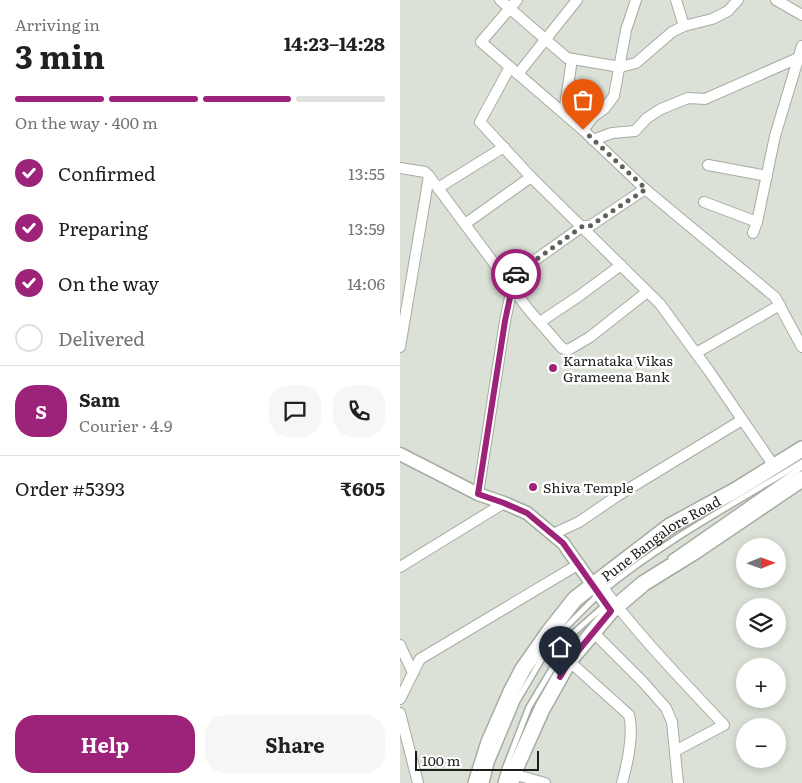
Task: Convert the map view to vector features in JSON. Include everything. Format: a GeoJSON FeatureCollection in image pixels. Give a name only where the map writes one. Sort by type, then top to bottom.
{"type":"FeatureCollection","features":[{"type":"Feature","properties":{"kind":"main road","name":"Pune Bangalore Road"},"geometry":{"type":"LineString","coordinates":[[512,778],[542,708],[569,662],[593,632],[607,596],[670,526],[736,490],[802,449]]}},
{"type":"Feature","properties":{"kind":"main road","name":"Pune Bangalore Road"},"geometry":{"type":"LineString","coordinates":[[476,783],[489,742],[511,692],[549,632],[575,599],[607,596],[644,583],[694,552],[802,479]]}},
{"type":"Feature","properties":{"kind":"street"},"geometry":{"type":"LineString","coordinates":[[500,0],[513,4],[567,58],[620,67],[636,63],[672,32],[728,11],[738,0]]}},
{"type":"Feature","properties":{"kind":"street"},"geometry":{"type":"LineString","coordinates":[[577,0],[546,39],[514,70],[480,122],[531,177],[583,226],[660,304],[774,466]]}},
{"type":"Feature","properties":{"kind":"street"},"geometry":{"type":"LineString","coordinates":[[583,130],[614,96],[626,30],[636,0]]}},
{"type":"Feature","properties":{"kind":"street"},"geometry":{"type":"LineString","coordinates":[[676,0],[684,26]]}},
{"type":"Feature","properties":{"kind":"street"},"geometry":{"type":"LineString","coordinates":[[776,0],[802,15]]}},
{"type":"Feature","properties":{"kind":"street"},"geometry":{"type":"LineString","coordinates":[[513,4],[481,42],[564,113],[646,189],[775,297],[802,347]]}},
{"type":"Feature","properties":{"kind":"street"},"geometry":{"type":"LineString","coordinates":[[753,233],[775,136],[802,46]]}},
{"type":"Feature","properties":{"kind":"street"},"geometry":{"type":"LineString","coordinates":[[593,140],[612,133],[635,131],[647,118],[661,109],[688,98],[705,99],[798,58]]}},
{"type":"Feature","properties":{"kind":"street"},"geometry":{"type":"LineString","coordinates":[[564,113],[572,59]]}},
{"type":"Feature","properties":{"kind":"street"},"geometry":{"type":"LineString","coordinates":[[438,188],[504,147]]}},
{"type":"Feature","properties":{"kind":"street"},"geometry":{"type":"LineString","coordinates":[[708,165],[767,176]]}},
{"type":"Feature","properties":{"kind":"street"},"geometry":{"type":"LineString","coordinates":[[400,168],[425,172],[429,176],[510,284],[562,348],[568,350],[590,337],[647,292]]}},
{"type":"Feature","properties":{"kind":"street"},"geometry":{"type":"LineString","coordinates":[[400,348],[429,176]]}},
{"type":"Feature","properties":{"kind":"street"},"geometry":{"type":"LineString","coordinates":[[465,224],[531,177]]}},
{"type":"Feature","properties":{"kind":"street"},"geometry":{"type":"LineString","coordinates":[[478,494],[510,284],[583,226],[590,226],[646,189]]}},
{"type":"Feature","properties":{"kind":"street"},"geometry":{"type":"LineString","coordinates":[[704,202],[757,222]]}},
{"type":"Feature","properties":{"kind":"street"},"geometry":{"type":"LineString","coordinates":[[540,322],[621,265]]}},
{"type":"Feature","properties":{"kind":"street"},"geometry":{"type":"LineString","coordinates":[[696,353],[780,305]]}},
{"type":"Feature","properties":{"kind":"street"},"geometry":{"type":"LineString","coordinates":[[553,534],[579,522],[617,496],[742,420]]}},
{"type":"Feature","properties":{"kind":"street"},"geometry":{"type":"LineString","coordinates":[[400,454],[478,494],[527,513],[563,543],[656,653],[724,725],[675,750]]}},
{"type":"Feature","properties":{"kind":"street"},"geometry":{"type":"LineString","coordinates":[[400,567],[504,503]]}},
{"type":"Feature","properties":{"kind":"street"},"geometry":{"type":"LineString","coordinates":[[400,698],[420,658],[579,564]]}},
{"type":"Feature","properties":{"kind":"street"},"geometry":{"type":"LineString","coordinates":[[593,632],[666,708],[672,722],[678,783]]}},
{"type":"Feature","properties":{"kind":"street"},"geometry":{"type":"LineString","coordinates":[[400,647],[412,673]]}},
{"type":"Feature","properties":{"kind":"street"},"geometry":{"type":"LineString","coordinates":[[569,662],[601,688],[629,715],[628,753],[622,783]]}},
{"type":"Feature","properties":{"kind":"street"},"geometry":{"type":"LineString","coordinates":[[400,713],[418,783]]}},
{"type":"Feature","properties":{"kind":"street"},"geometry":{"type":"LineString","coordinates":[[512,778],[545,783]]}},
{"type":"Feature","properties":{"kind":"lane"},"geometry":{"type":"LineString","coordinates":[[486,783],[491,763],[517,701],[553,640],[667,545],[802,462]]}},
{"type":"Feature","properties":{"kind":"lane"},"geometry":{"type":"LineString","coordinates":[[668,560],[802,467]]}},
{"type":"Feature","properties":{"kind":"lane"},"geometry":{"type":"LineString","coordinates":[[628,588],[660,566]]}},
{"type":"Feature","properties":{"kind":"lane"},"geometry":{"type":"LineString","coordinates":[[501,783],[529,707],[569,637],[607,596]]}},
{"type":"Feature","properties":{"kind":"way so far"},"geometry":{"type":"LineString","coordinates":[[516,274],[583,226],[590,226],[646,189],[583,130]]}},
{"type":"Feature","properties":{"kind":"place","name":"Karnataka Vikas Grameena Bank"},"geometry":{"type":"Point","coordinates":[553,368]}},
{"type":"Feature","properties":{"kind":"place","name":"Shiva Temple"},"geometry":{"type":"Point","coordinates":[533,487]}},
{"type":"Feature","properties":{"kind":"route"},"geometry":{"type":"LineString","coordinates":[[516,274],[507,280],[512,288],[505,321],[478,494],[527,513],[563,543],[611,611],[569,662],[560,677]]}}]}
